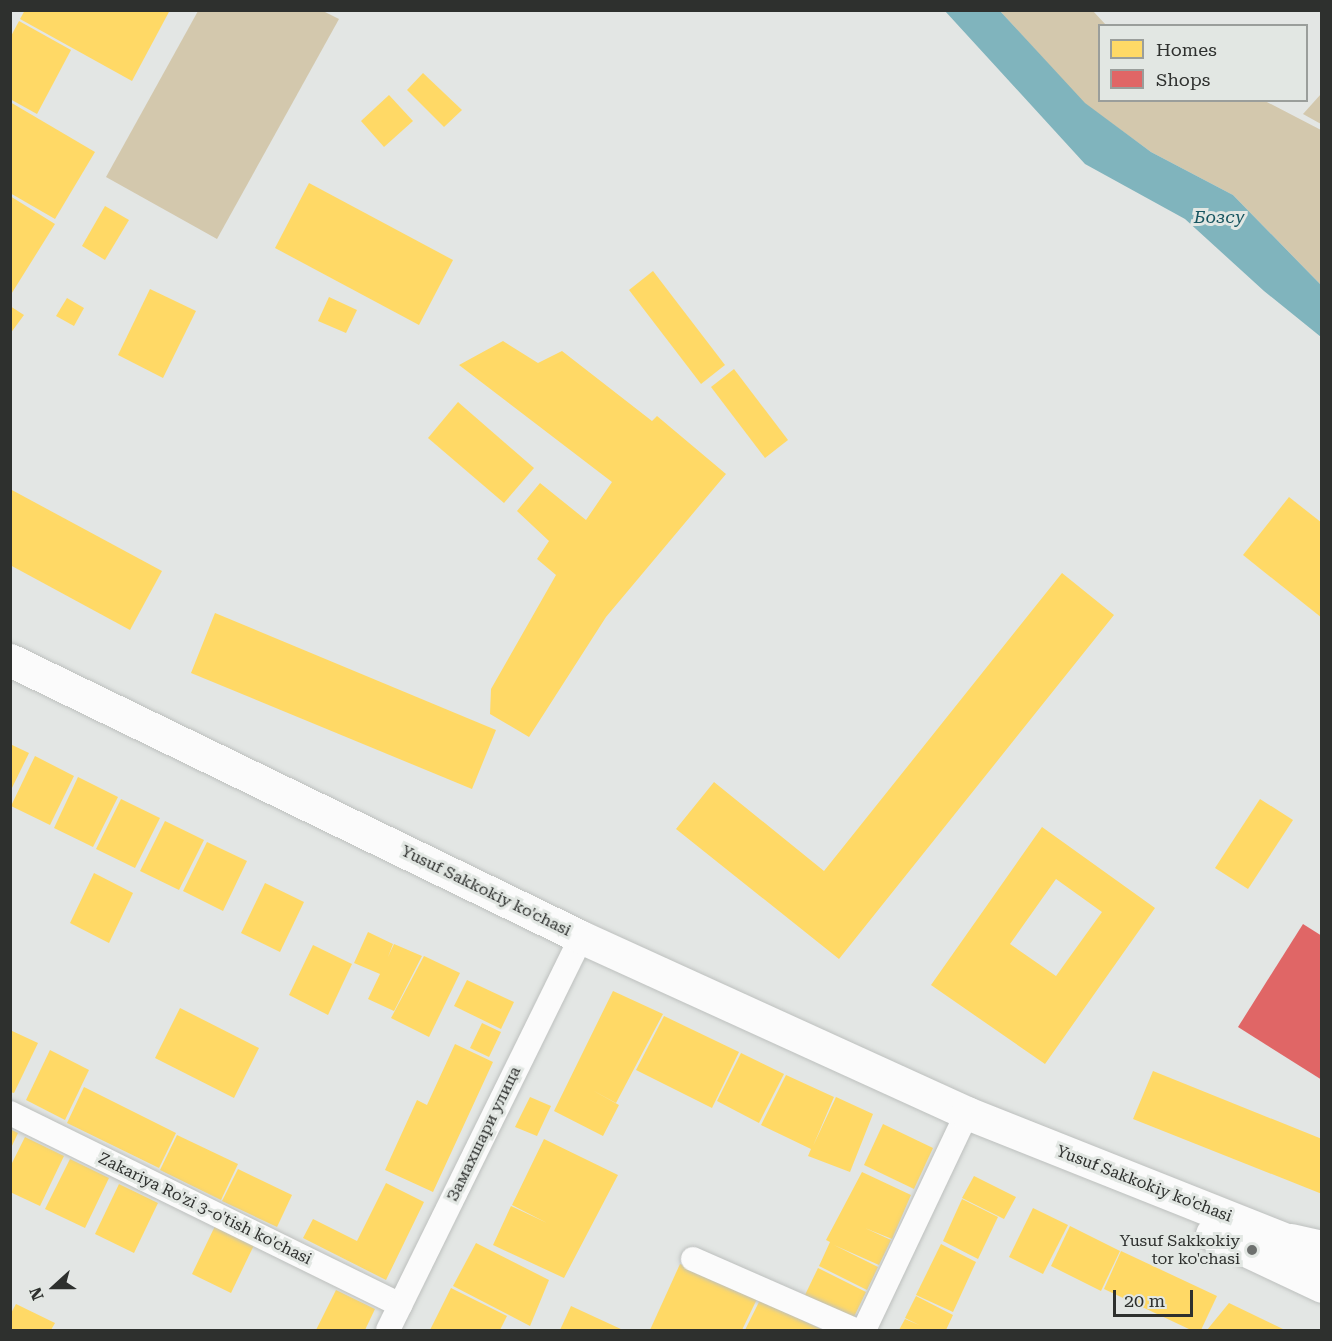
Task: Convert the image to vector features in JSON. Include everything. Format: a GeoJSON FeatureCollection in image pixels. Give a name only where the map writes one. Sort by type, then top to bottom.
{"type":"FeatureCollection","features":[{"type":"Feature","properties":{"kind":"main road","name":"Yusuf Sakkokiy ko'chasi"},"geometry":{"type":"LineString","coordinates":[[10,660],[581,938],[967,1113],[1068,1156],[1306,1243],[1322,1255]]}},
{"type":"Feature","properties":{"kind":"main road","name":"Yusuf Sakkokiy ko'chasi"},"geometry":{"type":"LineString","coordinates":[[967,1113],[1084,1184],[1252,1250],[1322,1286]]}},
{"type":"Feature","properties":{"kind":"street","name":"Замахшари улица"},"geometry":{"type":"LineString","coordinates":[[388,1330],[581,938]]}},
{"type":"Feature","properties":{"kind":"street","name":"Zakariya Ro'zi 3-o'tish ko'chasi"},"geometry":{"type":"LineString","coordinates":[[10,1113],[400,1305]]}},
{"type":"Feature","properties":{"kind":"street"},"geometry":{"type":"LineString","coordinates":[[864,1330],[967,1113]]}},
{"type":"Feature","properties":{"kind":"street"},"geometry":{"type":"LineString","coordinates":[[693,1259],[855,1330]]}},
{"type":"Feature","properties":{"kind":"shaded area"},"geometry":{"type":"Polygon","coordinates":[[[198,11],[323,11],[339,19],[217,239],[106,177],[198,11]]]}},
{"type":"Feature","properties":{"kind":"shaded area"},"geometry":{"type":"Polygon","coordinates":[[[1000,11],[1093,11],[1105,24],[1098,24],[1098,102],[1267,102],[1321,130],[1321,285],[1233,195],[1151,152],[1084,103],[1000,11]]]}},
{"type":"Feature","properties":{"kind":"shaded area"},"geometry":{"type":"Polygon","coordinates":[[[1321,94],[1321,124],[1303,114],[1321,94]]]}},
{"type":"Feature","properties":{"kind":"water","name":"Бозсу"},"geometry":{"type":"Polygon","coordinates":[[[945,11],[1000,11],[1085,103],[1151,152],[1233,195],[1321,285],[1321,337],[1264,291],[1185,219],[1085,164],[945,11]]]}},
{"type":"Feature","properties":{"kind":"building: Homes"},"geometry":{"type":"Polygon","coordinates":[[[25,10],[170,10],[132,81],[20,19],[25,10]]]}},
{"type":"Feature","properties":{"kind":"building: Homes"},"geometry":{"type":"Polygon","coordinates":[[[19,21],[71,50],[37,114],[10,99],[10,38],[19,21]]]}},
{"type":"Feature","properties":{"kind":"building: Homes"},"geometry":{"type":"Polygon","coordinates":[[[423,73],[462,110],[444,127],[407,90],[423,73]]]}},
{"type":"Feature","properties":{"kind":"building: Homes"},"geometry":{"type":"Polygon","coordinates":[[[389,95],[413,121],[384,147],[361,121],[389,95]]]}},
{"type":"Feature","properties":{"kind":"building: Homes"},"geometry":{"type":"Polygon","coordinates":[[[10,102],[95,152],[55,219],[10,193],[10,102]]]}},
{"type":"Feature","properties":{"kind":"building: Homes"},"geometry":{"type":"Polygon","coordinates":[[[309,183],[453,260],[419,325],[275,248],[309,183]]]}},
{"type":"Feature","properties":{"kind":"building: Homes"},"geometry":{"type":"Polygon","coordinates":[[[10,196],[55,224],[10,296],[10,196]]]}},
{"type":"Feature","properties":{"kind":"building: Homes"},"geometry":{"type":"Polygon","coordinates":[[[105,206],[129,220],[105,260],[82,246],[105,206]]]}},
{"type":"Feature","properties":{"kind":"building: Homes"},"geometry":{"type":"Polygon","coordinates":[[[653,271],[725,365],[701,384],[629,290],[653,271]]]}},
{"type":"Feature","properties":{"kind":"building: Homes"},"geometry":{"type":"Polygon","coordinates":[[[150,289],[196,311],[163,378],[118,355],[150,289]]]}},
{"type":"Feature","properties":{"kind":"building: Homes"},"geometry":{"type":"Polygon","coordinates":[[[329,297],[357,310],[346,333],[318,321],[329,297]]]}},
{"type":"Feature","properties":{"kind":"building: Homes"},"geometry":{"type":"Polygon","coordinates":[[[67,298],[84,308],[74,326],[56,316],[67,298]]]}},
{"type":"Feature","properties":{"kind":"building: Homes"},"geometry":{"type":"Polygon","coordinates":[[[10,306],[24,315],[10,334],[10,306]]]}},
{"type":"Feature","properties":{"kind":"building: Homes"},"geometry":{"type":"Polygon","coordinates":[[[503,341],[538,363],[562,351],[652,421],[657,416],[726,474],[606,617],[529,737],[490,714],[491,689],[556,575],[537,559],[549,541],[517,511],[540,483],[586,520],[612,482],[459,365],[503,341]]]}},
{"type":"Feature","properties":{"kind":"building: Homes"},"geometry":{"type":"Polygon","coordinates":[[[734,369],[788,440],[765,458],[711,387],[734,369]]]}},
{"type":"Feature","properties":{"kind":"building: Homes"},"geometry":{"type":"Polygon","coordinates":[[[458,402],[534,468],[504,503],[428,438],[458,402]]]}},
{"type":"Feature","properties":{"kind":"building: Homes"},"geometry":{"type":"Polygon","coordinates":[[[10,489],[162,571],[130,630],[10,565],[10,489]]]}},
{"type":"Feature","properties":{"kind":"building: Homes"},"geometry":{"type":"Polygon","coordinates":[[[1289,497],[1322,523],[1322,618],[1243,555],[1289,497]]]}},
{"type":"Feature","properties":{"kind":"building: Homes"},"geometry":{"type":"Polygon","coordinates":[[[1062,573],[1114,615],[839,959],[676,829],[714,782],[824,871],[1062,573]]]}},
{"type":"Feature","properties":{"kind":"building: Homes"},"geometry":{"type":"Polygon","coordinates":[[[215,613],[496,730],[472,789],[191,673],[215,613]]]}},
{"type":"Feature","properties":{"kind":"building: Homes"},"geometry":{"type":"Polygon","coordinates":[[[10,744],[29,753],[10,792],[10,744]]]}},
{"type":"Feature","properties":{"kind":"building: Homes"},"geometry":{"type":"Polygon","coordinates":[[[35,756],[74,776],[50,825],[11,806],[35,756]]]}},
{"type":"Feature","properties":{"kind":"building: Homes"},"geometry":{"type":"Polygon","coordinates":[[[78,777],[118,797],[93,847],[54,828],[78,777]]]}},
{"type":"Feature","properties":{"kind":"building: Homes"},"geometry":{"type":"Polygon","coordinates":[[[121,799],[160,818],[135,868],[96,849],[121,799]]]}},
{"type":"Feature","properties":{"kind":"building: Homes"},"geometry":{"type":"Polygon","coordinates":[[[1260,799],[1293,820],[1248,889],[1215,868],[1260,799]]]}},
{"type":"Feature","properties":{"kind":"building: Homes"},"geometry":{"type":"Polygon","coordinates":[[[165,821],[204,840],[179,890],[140,871],[165,821]]]}},
{"type":"Feature","properties":{"kind":"building: Homes"},"geometry":{"type":"Polygon","coordinates":[[[1042,827],[1155,908],[1045,1064],[931,985],[1042,827]],[[1056,879],[1010,944],[1056,976],[1102,912],[1056,879]]]}},
{"type":"Feature","properties":{"kind":"building: Homes"},"geometry":{"type":"Polygon","coordinates":[[[207,842],[247,861],[223,911],[183,891],[207,842]]]}},
{"type":"Feature","properties":{"kind":"building: Homes"},"geometry":{"type":"Polygon","coordinates":[[[94,873],[133,893],[109,943],[70,923],[94,873]]]}},
{"type":"Feature","properties":{"kind":"building: Homes"},"geometry":{"type":"Polygon","coordinates":[[[265,883],[304,902],[280,952],[241,933],[265,883]]]}},
{"type":"Feature","properties":{"kind":"building: Homes"},"geometry":{"type":"Polygon","coordinates":[[[368,932],[393,944],[388,957],[394,944],[422,956],[394,1011],[368,999],[380,974],[354,963],[368,932]]]}},
{"type":"Feature","properties":{"kind":"building: Homes"},"geometry":{"type":"Polygon","coordinates":[[[313,945],[352,964],[328,1015],[289,995],[313,945]]]}},
{"type":"Feature","properties":{"kind":"building: Homes"},"geometry":{"type":"Polygon","coordinates":[[[424,956],[460,973],[429,1037],[391,1018],[424,956]]]}},
{"type":"Feature","properties":{"kind":"building: Homes"},"geometry":{"type":"Polygon","coordinates":[[[467,980],[514,1002],[501,1029],[454,1006],[467,980]]]}},
{"type":"Feature","properties":{"kind":"building: Homes"},"geometry":{"type":"Polygon","coordinates":[[[613,991],[663,1014],[616,1103],[592,1090],[619,1105],[603,1136],[554,1111],[613,991]]]}},
{"type":"Feature","properties":{"kind":"building: Homes"},"geometry":{"type":"Polygon","coordinates":[[[180,1008],[259,1048],[234,1098],[155,1058],[180,1008]]]}},
{"type":"Feature","properties":{"kind":"building: Homes"},"geometry":{"type":"Polygon","coordinates":[[[664,1016],[739,1052],[712,1108],[636,1070],[664,1016]]]}},
{"type":"Feature","properties":{"kind":"building: Homes"},"geometry":{"type":"Polygon","coordinates":[[[482,1023],[501,1032],[489,1057],[470,1048],[482,1023]]]}},
{"type":"Feature","properties":{"kind":"building: Homes"},"geometry":{"type":"Polygon","coordinates":[[[10,1030],[38,1043],[14,1093],[10,1092],[10,1030]]]}},
{"type":"Feature","properties":{"kind":"building: Homes"},"geometry":{"type":"Polygon","coordinates":[[[455,1044],[493,1062],[433,1192],[385,1170],[417,1100],[427,1105],[455,1044]]]}},
{"type":"Feature","properties":{"kind":"building: Homes"},"geometry":{"type":"Polygon","coordinates":[[[50,1050],[89,1070],[65,1120],[26,1100],[50,1050]]]}},
{"type":"Feature","properties":{"kind":"building: Homes"},"geometry":{"type":"Polygon","coordinates":[[[741,1053],[784,1074],[759,1123],[717,1101],[741,1053]]]}},
{"type":"Feature","properties":{"kind":"building: Homes"},"geometry":{"type":"Polygon","coordinates":[[[1153,1071],[1322,1139],[1322,1194],[1133,1119],[1153,1071]]]}},
{"type":"Feature","properties":{"kind":"building: Homes"},"geometry":{"type":"Polygon","coordinates":[[[786,1075],[834,1097],[813,1146],[836,1097],[873,1114],[850,1172],[808,1156],[811,1149],[761,1125],[786,1075]]]}},
{"type":"Feature","properties":{"kind":"building: Homes"},"geometry":{"type":"Polygon","coordinates":[[[84,1087],[176,1133],[159,1168],[67,1123],[84,1087]]]}},
{"type":"Feature","properties":{"kind":"building: Homes"},"geometry":{"type":"Polygon","coordinates":[[[530,1097],[551,1106],[537,1136],[515,1127],[530,1097]]]}},
{"type":"Feature","properties":{"kind":"building: Homes"},"geometry":{"type":"Polygon","coordinates":[[[883,1124],[933,1148],[914,1189],[864,1165],[883,1124]]]}},
{"type":"Feature","properties":{"kind":"building: Homes"},"geometry":{"type":"Polygon","coordinates":[[[10,1129],[18,1133],[10,1150],[10,1129]]]}},
{"type":"Feature","properties":{"kind":"building: Homes"},"geometry":{"type":"Polygon","coordinates":[[[177,1135],[238,1164],[221,1200],[160,1170],[177,1135]]]}},
{"type":"Feature","properties":{"kind":"building: Homes"},"geometry":{"type":"Polygon","coordinates":[[[25,1137],[64,1156],[40,1206],[10,1192],[10,1167],[25,1137]]]}},
{"type":"Feature","properties":{"kind":"building: Homes"},"geometry":{"type":"Polygon","coordinates":[[[544,1139],[618,1175],[564,1278],[493,1245],[511,1206],[547,1223],[512,1205],[544,1139]]]}},
{"type":"Feature","properties":{"kind":"building: Homes"},"geometry":{"type":"Polygon","coordinates":[[[70,1159],[109,1178],[85,1228],[45,1209],[70,1159]]]}},
{"type":"Feature","properties":{"kind":"building: Homes"},"geometry":{"type":"Polygon","coordinates":[[[238,1169],[292,1195],[277,1227],[222,1201],[238,1169]]]}},
{"type":"Feature","properties":{"kind":"building: Homes"},"geometry":{"type":"Polygon","coordinates":[[[862,1172],[911,1195],[892,1239],[865,1228],[891,1240],[879,1265],[834,1245],[878,1267],[867,1290],[819,1266],[830,1242],[826,1240],[862,1172]]]}},
{"type":"Feature","properties":{"kind":"building: Homes"},"geometry":{"type":"Polygon","coordinates":[[[974,1176],[1016,1197],[1004,1219],[962,1198],[974,1176]]]}},
{"type":"Feature","properties":{"kind":"building: Homes"},"geometry":{"type":"Polygon","coordinates":[[[386,1183],[424,1202],[386,1280],[303,1238],[313,1219],[357,1241],[386,1183]]]}},
{"type":"Feature","properties":{"kind":"building: Homes"},"geometry":{"type":"Polygon","coordinates":[[[119,1184],[158,1203],[134,1253],[95,1234],[119,1184]]]}},
{"type":"Feature","properties":{"kind":"building: Homes"},"geometry":{"type":"Polygon","coordinates":[[[962,1199],[998,1217],[978,1259],[943,1241],[962,1199]]]}},
{"type":"Feature","properties":{"kind":"building: Homes"},"geometry":{"type":"Polygon","coordinates":[[[1033,1208],[1068,1225],[1043,1274],[1009,1257],[1033,1208]]]}},
{"type":"Feature","properties":{"kind":"building: Homes"},"geometry":{"type":"Polygon","coordinates":[[[216,1224],[255,1243],[231,1293],[192,1274],[216,1224]]]}},
{"type":"Feature","properties":{"kind":"building: Homes"},"geometry":{"type":"Polygon","coordinates":[[[1070,1226],[1120,1251],[1101,1291],[1051,1266],[1070,1226]]]}},
{"type":"Feature","properties":{"kind":"building: Homes"},"geometry":{"type":"Polygon","coordinates":[[[476,1243],[549,1280],[530,1326],[453,1286],[476,1243]]]}},
{"type":"Feature","properties":{"kind":"building: Homes"},"geometry":{"type":"Polygon","coordinates":[[[941,1244],[976,1262],[953,1312],[916,1295],[941,1244]]]}},
{"type":"Feature","properties":{"kind":"building: Homes"},"geometry":{"type":"Polygon","coordinates":[[[1121,1251],[1217,1296],[1201,1330],[1191,1330],[1104,1289],[1121,1251]]]}},
{"type":"Feature","properties":{"kind":"building: Homes"},"geometry":{"type":"Polygon","coordinates":[[[680,1264],[757,1299],[742,1330],[650,1330],[680,1264]]]}},
{"type":"Feature","properties":{"kind":"building: Homes"},"geometry":{"type":"Polygon","coordinates":[[[818,1268],[866,1292],[852,1321],[804,1297],[818,1268]]]}},
{"type":"Feature","properties":{"kind":"building: Homes"},"geometry":{"type":"Polygon","coordinates":[[[451,1288],[507,1316],[500,1330],[430,1330],[451,1288]]]}},
{"type":"Feature","properties":{"kind":"building: Homes"},"geometry":{"type":"Polygon","coordinates":[[[336,1290],[375,1309],[365,1330],[316,1330],[336,1290]]]}},
{"type":"Feature","properties":{"kind":"building: Homes"},"geometry":{"type":"Polygon","coordinates":[[[916,1296],[953,1315],[946,1330],[899,1330],[905,1319],[919,1325],[905,1318],[916,1296]]]}},
{"type":"Feature","properties":{"kind":"building: Homes"},"geometry":{"type":"Polygon","coordinates":[[[760,1300],[823,1330],[745,1330],[760,1300]]]}},
{"type":"Feature","properties":{"kind":"building: Homes"},"geometry":{"type":"Polygon","coordinates":[[[1229,1303],[1285,1330],[1207,1330],[1229,1303]]]}},
{"type":"Feature","properties":{"kind":"building: Homes"},"geometry":{"type":"Polygon","coordinates":[[[16,1304],[55,1323],[51,1330],[10,1330],[10,1315],[16,1304]]]}},
{"type":"Feature","properties":{"kind":"building: Homes"},"geometry":{"type":"Polygon","coordinates":[[[571,1306],[623,1330],[560,1330],[571,1306]]]}},
{"type":"Feature","properties":{"kind":"building: Shops"},"geometry":{"type":"Polygon","coordinates":[[[1303,924],[1322,936],[1322,1080],[1238,1027],[1303,924]]]}},
{"type":"Feature","properties":{"kind":"place","name":"Yusuf Sakkokiy tor ko'chasi"},"geometry":{"type":"Point","coordinates":[1252,1250]}}]}
